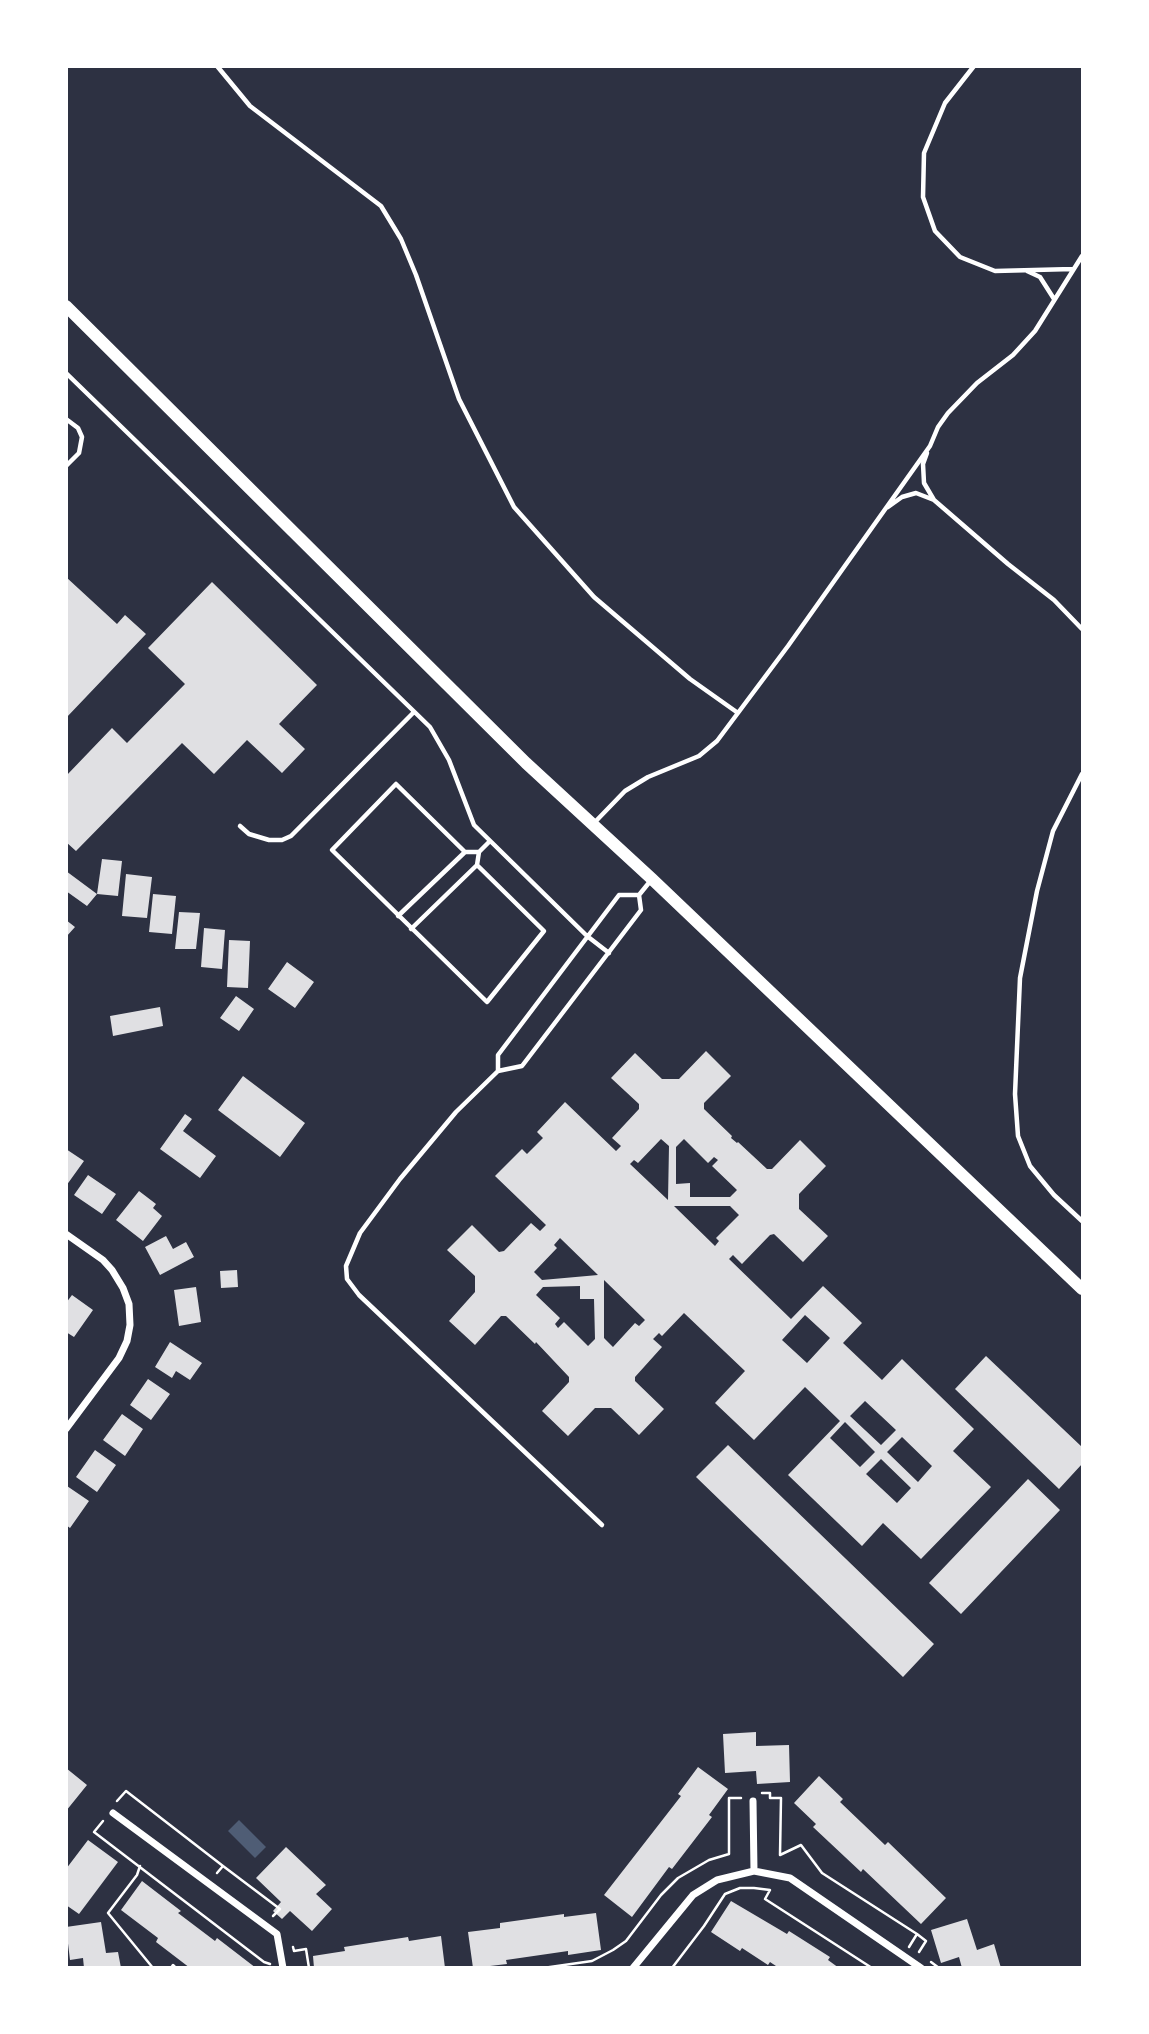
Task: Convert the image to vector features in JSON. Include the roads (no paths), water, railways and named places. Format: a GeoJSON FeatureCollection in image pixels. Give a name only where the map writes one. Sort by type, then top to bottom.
{"type":"FeatureCollection","features":[{"type":"Feature","properties":{"kind":"main road"},"geometry":{"type":"LineString","coordinates":[[66,306],[526,763],[652,879],[1083,1289]]}},
{"type":"Feature","properties":{"kind":"street"},"geometry":{"type":"LineString","coordinates":[[66,1234],[103,1260],[112,1270],[130,1304],[127,1342],[119,1358],[66,1429]]}},
{"type":"Feature","properties":{"kind":"street"},"geometry":{"type":"LineString","coordinates":[[752,1801],[754,1871]]}},
{"type":"Feature","properties":{"kind":"street"},"geometry":{"type":"LineString","coordinates":[[113,1812],[277,1934],[282,1968]]}},
{"type":"Feature","properties":{"kind":"street"},"geometry":{"type":"LineString","coordinates":[[633,1968],[693,1895],[717,1880],[754,1871],[790,1878],[921,1968]]}},
{"type":"Feature","properties":{"kind":"lane"},"geometry":{"type":"LineString","coordinates":[[217,66],[250,106],[381,206],[401,239],[411,263],[458,399],[514,507],[594,597],[690,679],[738,713]]}},
{"type":"Feature","properties":{"kind":"lane"},"geometry":{"type":"LineString","coordinates":[[974,66],[944,103],[924,153],[923,197],[935,231],[960,257],[995,271],[1073,269]]}},
{"type":"Feature","properties":{"kind":"lane"},"geometry":{"type":"LineString","coordinates":[[1083,256],[1035,331],[1013,355],[977,383],[948,414],[938,427],[923,464],[924,483],[934,500],[1054,600],[1083,629]]}},
{"type":"Feature","properties":{"kind":"lane"},"geometry":{"type":"LineString","coordinates":[[1026,270],[1040,277],[1054,299]]}},
{"type":"Feature","properties":{"kind":"lane"},"geometry":{"type":"LineString","coordinates":[[66,373],[430,727],[449,760],[474,825],[587,936],[609,953]]}},
{"type":"Feature","properties":{"kind":"lane"},"geometry":{"type":"LineString","coordinates":[[66,419],[78,428],[82,437],[79,453],[71,464],[66,466]]}},
{"type":"Feature","properties":{"kind":"lane"},"geometry":{"type":"LineString","coordinates":[[593,825],[625,791],[648,777],[699,755],[717,741],[930,446]]}},
{"type":"Feature","properties":{"kind":"lane"},"geometry":{"type":"LineString","coordinates":[[884,510],[902,497],[916,493],[934,500]]}},
{"type":"Feature","properties":{"kind":"lane"},"geometry":{"type":"LineString","coordinates":[[240,826],[249,834],[269,840],[282,840],[292,836],[414,712]]}},
{"type":"Feature","properties":{"kind":"lane"},"geometry":{"type":"LineString","coordinates":[[1083,774],[1053,831],[1037,891],[1020,978],[1015,1094],[1018,1136],[1030,1166],[1054,1195],[1083,1221]]}},
{"type":"Feature","properties":{"kind":"lane"},"geometry":{"type":"LineString","coordinates":[[465,852],[396,783],[332,850],[487,1002],[544,931],[477,865]]}},
{"type":"Feature","properties":{"kind":"lane"},"geometry":{"type":"LineString","coordinates":[[411,929],[477,865],[479,852],[489,842]]}},
{"type":"Feature","properties":{"kind":"lane"},"geometry":{"type":"LineString","coordinates":[[398,916],[465,852],[479,852]]}},
{"type":"Feature","properties":{"kind":"lane"},"geometry":{"type":"LineString","coordinates":[[603,1525],[359,1295],[347,1279],[346,1266],[360,1233],[400,1179],[456,1112],[498,1071],[523,1066],[641,910],[639,895],[652,879]]}},
{"type":"Feature","properties":{"kind":"lane"},"geometry":{"type":"LineString","coordinates":[[498,1071],[498,1055],[619,895],[639,895]]}},
{"type":"Feature","properties":{"kind":"water"},"geometry":{"type":"Polygon","coordinates":[[[239,1820],[266,1847],[255,1858],[228,1831],[239,1820]]]}}]}
